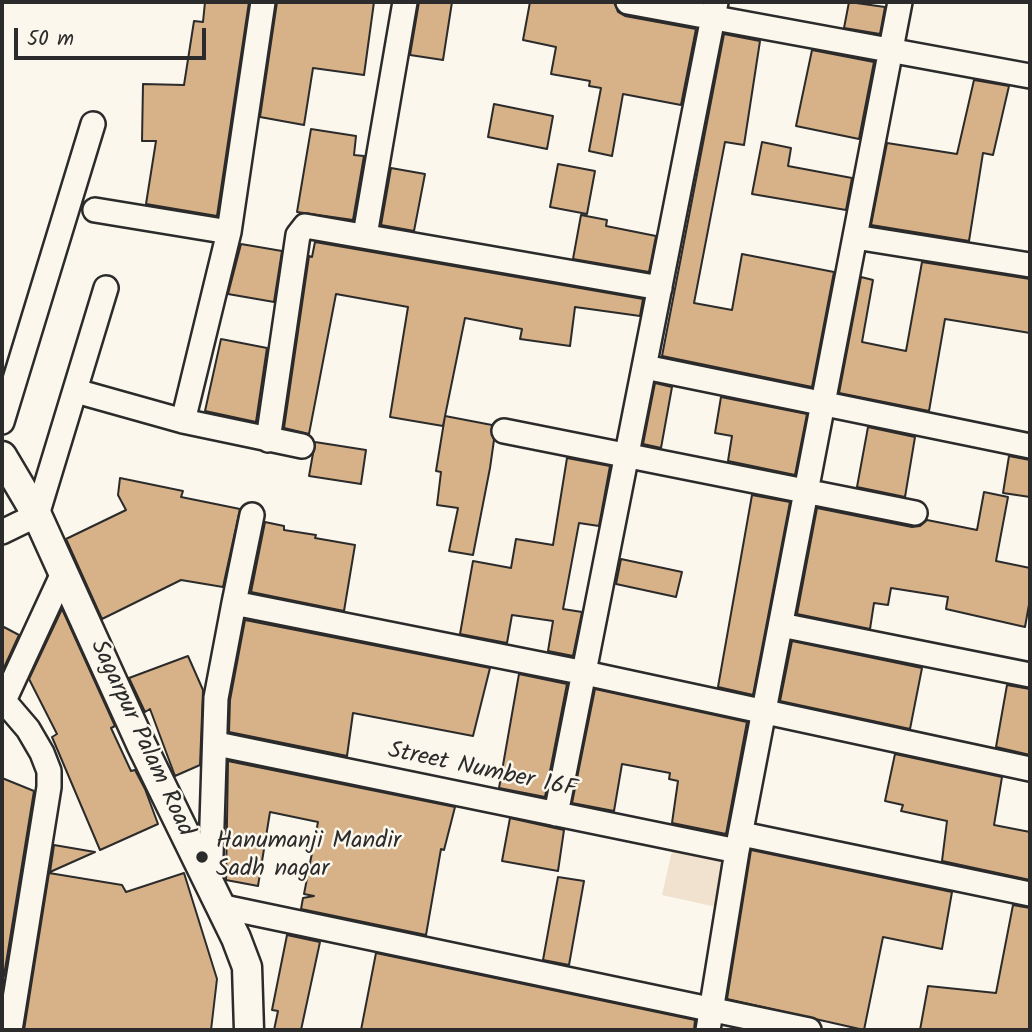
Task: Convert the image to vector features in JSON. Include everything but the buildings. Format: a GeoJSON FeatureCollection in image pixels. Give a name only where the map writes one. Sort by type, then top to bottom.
{"type":"FeatureCollection","features":[{"type":"Feature","properties":{"kind":"street"},"geometry":{"type":"LineString","coordinates":[[183,421],[229,232],[263,2]]}},
{"type":"Feature","properties":{"kind":"street"},"geometry":{"type":"LineString","coordinates":[[365,235],[405,2]]}},
{"type":"Feature","properties":{"kind":"street"},"geometry":{"type":"LineString","coordinates":[[628,2],[714,9],[890,52],[1030,76]]}},
{"type":"Feature","properties":{"kind":"street"},"geometry":{"type":"LineString","coordinates":[[710,1021],[764,714],[900,2]]}},
{"type":"Feature","properties":{"kind":"street"},"geometry":{"type":"LineString","coordinates":[[556,814],[714,9]]}},
{"type":"Feature","properties":{"kind":"street"},"geometry":{"type":"LineString","coordinates":[[2,422],[93,124]]}},
{"type":"Feature","properties":{"kind":"street"},"geometry":{"type":"LineString","coordinates":[[95,211],[229,232]]}},
{"type":"Feature","properties":{"kind":"street"},"geometry":{"type":"LineString","coordinates":[[268,440],[301,229],[312,226],[660,288]]}},
{"type":"Feature","properties":{"kind":"street"},"geometry":{"type":"LineString","coordinates":[[855,237],[1030,265]]}},
{"type":"Feature","properties":{"kind":"street"},"geometry":{"type":"LineString","coordinates":[[2,532],[37,515],[106,288]]}},
{"type":"Feature","properties":{"kind":"street"},"geometry":{"type":"LineString","coordinates":[[645,367],[1030,446]]}},
{"type":"Feature","properties":{"kind":"street"},"geometry":{"type":"LineString","coordinates":[[76,391],[183,421],[302,446]]}},
{"type":"Feature","properties":{"kind":"street"},"geometry":{"type":"LineString","coordinates":[[504,430],[628,458],[807,490],[915,513]]}},
{"type":"Feature","properties":{"kind":"street","name":"Sagarpur Palam Road"},"geometry":{"type":"LineString","coordinates":[[2,456],[37,515],[214,898],[236,938],[247,967],[248,1030]]}},
{"type":"Feature","properties":{"kind":"street"},"geometry":{"type":"LineString","coordinates":[[251,515],[219,668],[214,898],[710,1021],[809,1030]]}},
{"type":"Feature","properties":{"kind":"street"},"geometry":{"type":"LineString","coordinates":[[9,1030],[50,787],[49,771],[43,752],[28,729],[3,703],[64,571]]}},
{"type":"Feature","properties":{"kind":"street"},"geometry":{"type":"LineString","coordinates":[[234,603],[585,673],[764,714],[1030,769]]}},
{"type":"Feature","properties":{"kind":"street"},"geometry":{"type":"LineString","coordinates":[[781,625],[1030,676]]}},
{"type":"Feature","properties":{"kind":"street","name":"Street Number 16F"},"geometry":{"type":"LineString","coordinates":[[217,744],[556,814],[1030,894]]}},
{"type":"Feature","properties":{"kind":"shaded area"},"geometry":{"type":"Polygon","coordinates":[[[674,842],[732,855],[721,908],[662,895],[674,842]]]}},
{"type":"Feature","properties":{"kind":"place","name":"Hanumanji Mandir Sadh nagar"},"geometry":{"type":"Point","coordinates":[202,857]}}]}
